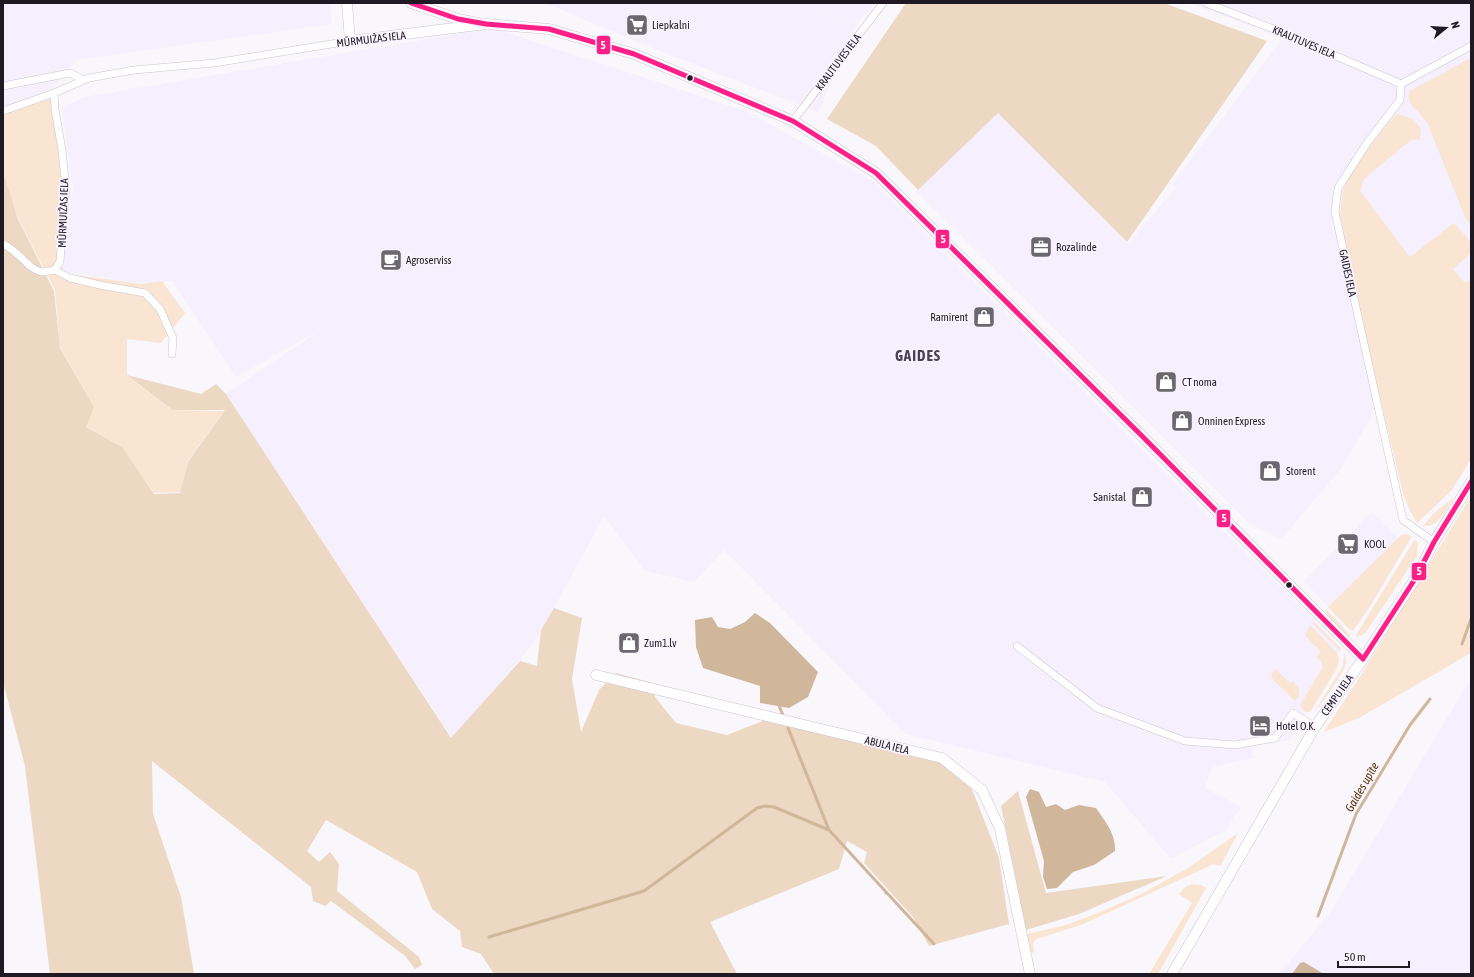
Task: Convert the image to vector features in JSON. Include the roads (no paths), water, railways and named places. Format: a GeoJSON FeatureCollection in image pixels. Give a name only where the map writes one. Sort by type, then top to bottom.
{"type":"FeatureCollection","features":[{"type":"Feature","properties":{"kind":"street"},"geometry":{"type":"LineString","coordinates":[[347,3],[350,41]]}},
{"type":"Feature","properties":{"kind":"street"},"geometry":{"type":"LineString","coordinates":[[411,3],[458,19],[486,24]]}},
{"type":"Feature","properties":{"kind":"street","name":"KRAUTUVES IELA"},"geometry":{"type":"LineString","coordinates":[[793,121],[883,3]]}},
{"type":"Feature","properties":{"kind":"street","name":"KRAUTUVES IELA"},"geometry":{"type":"LineString","coordinates":[[1206,3],[1276,30],[1401,84]]}},
{"type":"Feature","properties":{"kind":"street","name":"MŪRMUIŽAS IELA"},"geometry":{"type":"LineString","coordinates":[[3,111],[54,93],[89,78],[134,70],[214,63],[350,41],[486,24],[548,29],[634,54],[793,121],[876,173],[1140,434],[1363,659]]}},
{"type":"Feature","properties":{"kind":"street"},"geometry":{"type":"LineString","coordinates":[[1401,84],[1471,46]]}},
{"type":"Feature","properties":{"kind":"street"},"geometry":{"type":"LineString","coordinates":[[3,86],[70,73],[84,80]]}},
{"type":"Feature","properties":{"kind":"street","name":"GAIDES IELA"},"geometry":{"type":"LineString","coordinates":[[1401,84],[1400,100],[1367,143],[1338,188],[1335,212],[1403,520],[1434,542]]}},
{"type":"Feature","properties":{"kind":"street","name":"MŪRMUIŽAS IELA"},"geometry":{"type":"LineString","coordinates":[[54,93],[66,189],[60,261],[55,270]]}},
{"type":"Feature","properties":{"kind":"street"},"geometry":{"type":"LineString","coordinates":[[3,244],[11,247],[31,266],[43,272],[55,270],[70,278],[145,293],[160,309],[173,338],[172,354]]}},
{"type":"Feature","properties":{"kind":"street","name":"CEMPU IELA"},"geometry":{"type":"LineString","coordinates":[[1172,974],[1315,727],[1363,659],[1415,579],[1434,542],[1471,482]]}},
{"type":"Feature","properties":{"kind":"street"},"geometry":{"type":"LineString","coordinates":[[1017,646],[1097,708],[1185,741],[1235,745],[1274,738],[1293,713],[1315,727]]}},
{"type":"Feature","properties":{"kind":"street","name":"ABULA IELA"},"geometry":{"type":"LineString","coordinates":[[596,675],[942,758],[982,790],[1000,829],[1030,974]]}},
{"type":"Feature","properties":{"kind":"waterway","name":"Gaides upīte"},"geometry":{"type":"LineString","coordinates":[[1462,644],[1471,619]]}},
{"type":"Feature","properties":{"kind":"waterway","name":"Gaides upīte"},"geometry":{"type":"LineString","coordinates":[[1318,916],[1356,814],[1410,725],[1430,699]]}},
{"type":"Feature","properties":{"kind":"waterway"},"geometry":{"type":"LineString","coordinates":[[778,703],[784,718]]}},
{"type":"Feature","properties":{"kind":"waterway"},"geometry":{"type":"LineString","coordinates":[[489,937],[644,891],[757,808],[765,806],[774,807],[829,830],[788,728]]}},
{"type":"Feature","properties":{"kind":"waterway"},"geometry":{"type":"LineString","coordinates":[[829,830],[886,893]]}},
{"type":"Feature","properties":{"kind":"waterway"},"geometry":{"type":"LineString","coordinates":[[887,893],[934,944]]}},
{"type":"Feature","properties":{"kind":"place","name":"Liepkalni"},"geometry":{"type":"Point","coordinates":[637,25]}},
{"type":"Feature","properties":{"kind":"place","name":"Rozalinde"},"geometry":{"type":"Point","coordinates":[1041,247]}},
{"type":"Feature","properties":{"kind":"place","name":"Agroserviss"},"geometry":{"type":"Point","coordinates":[391,260]}},
{"type":"Feature","properties":{"kind":"place","name":"Ramirent"},"geometry":{"type":"Point","coordinates":[984,317]}},
{"type":"Feature","properties":{"kind":"place","name":"CT noma"},"geometry":{"type":"Point","coordinates":[1166,382]}},
{"type":"Feature","properties":{"kind":"place","name":"Onninen Express"},"geometry":{"type":"Point","coordinates":[1182,421]}},
{"type":"Feature","properties":{"kind":"place","name":"Storent"},"geometry":{"type":"Point","coordinates":[1270,471]}},
{"type":"Feature","properties":{"kind":"place","name":"Sanistal"},"geometry":{"type":"Point","coordinates":[1142,497]}},
{"type":"Feature","properties":{"kind":"place","name":"KOOL"},"geometry":{"type":"Point","coordinates":[1348,544]}},
{"type":"Feature","properties":{"kind":"place","name":"Zum1.lv"},"geometry":{"type":"Point","coordinates":[629,643]}},
{"type":"Feature","properties":{"kind":"place","name":"Hotel O.K."},"geometry":{"type":"Point","coordinates":[1260,726]}},
{"type":"Feature","properties":{"kind":"district","name":"GAIDES"},"geometry":{"type":"Point","coordinates":[918,355]}}]}
